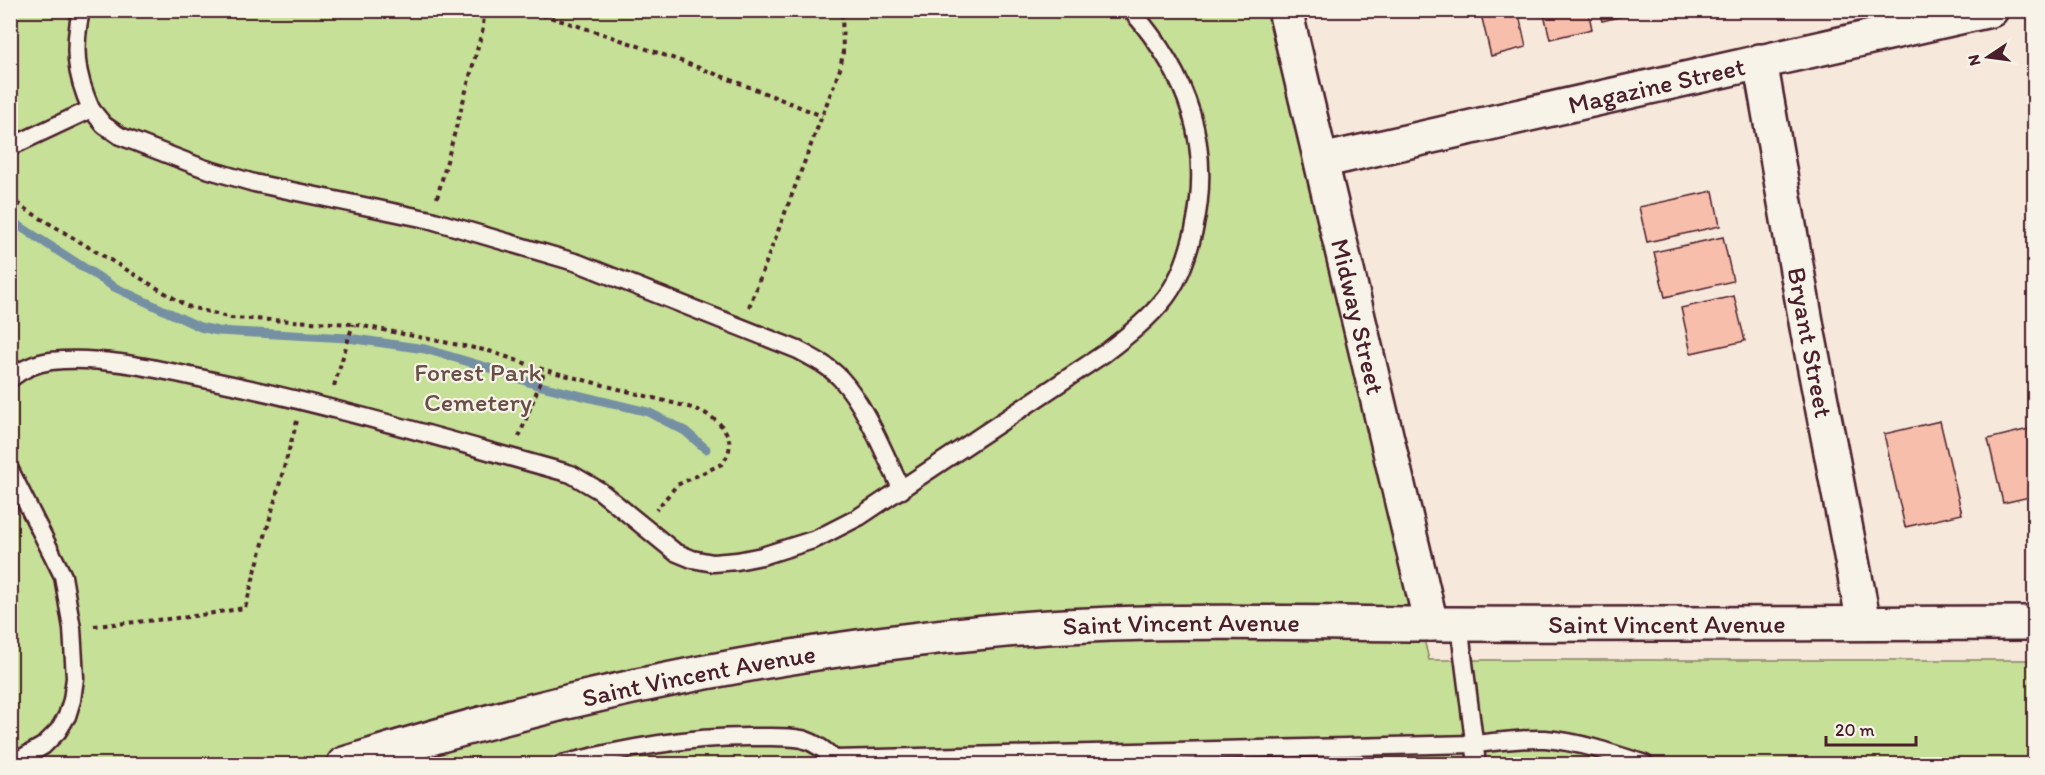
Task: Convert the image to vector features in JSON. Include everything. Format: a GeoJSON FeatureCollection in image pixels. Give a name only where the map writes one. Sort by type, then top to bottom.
{"type":"FeatureCollection","features":[{"type":"Feature","properties":{"kind":"street","name":"Midway Street"},"geometry":{"type":"LineString","coordinates":[[1285,10],[1321,161],[1445,624]]}},
{"type":"Feature","properties":{"kind":"street","name":"Magazine Street"},"geometry":{"type":"LineString","coordinates":[[1321,161],[1991,10]]}},
{"type":"Feature","properties":{"kind":"street","name":"Bryant Street"},"geometry":{"type":"LineString","coordinates":[[1760,62],[1808,333],[1864,623]]}},
{"type":"Feature","properties":{"kind":"street","name":"Saint Vincent Avenue"},"geometry":{"type":"LineString","coordinates":[[344,765],[503,718],[639,684],[772,659],[1006,630],[1235,621],[1445,624],[2034,623]]}},
{"type":"Feature","properties":{"kind":"lane"},"geometry":{"type":"LineString","coordinates":[[81,10],[76,36],[76,59],[81,85],[91,109],[104,125],[120,136],[204,168],[254,183],[431,220],[578,263],[815,358],[841,379],[864,415],[902,490]]}},
{"type":"Feature","properties":{"kind":"lane"},"geometry":{"type":"LineString","coordinates":[[10,379],[33,364],[77,360],[97,361],[182,374],[303,401],[571,474],[587,482],[675,552],[693,559],[713,563],[737,561],[772,553],[816,538],[860,517],[902,490],[1095,360],[1132,333],[1167,297],[1187,259],[1200,202],[1202,175],[1199,145],[1184,90],[1147,29],[1131,10]]}},
{"type":"Feature","properties":{"kind":"lane"},"geometry":{"type":"LineString","coordinates":[[10,147],[91,109]]}},
{"type":"Feature","properties":{"kind":"lane"},"geometry":{"type":"LineString","coordinates":[[10,470],[63,576],[72,628],[75,678],[67,716],[58,731],[43,746],[12,765]]}},
{"type":"Feature","properties":{"kind":"lane"},"geometry":{"type":"LineString","coordinates":[[1445,624],[1477,765]]}},
{"type":"Feature","properties":{"kind":"lane"},"geometry":{"type":"LineString","coordinates":[[562,765],[634,747],[720,736],[790,737],[804,740],[826,751],[837,762],[1474,744],[1528,739],[1562,741],[1598,748],[1645,765]]}},
{"type":"Feature","properties":{"kind":"path"},"geometry":{"type":"LineString","coordinates":[[431,220],[483,28],[484,10]]}},
{"type":"Feature","properties":{"kind":"path"},"geometry":{"type":"LineString","coordinates":[[525,10],[593,30],[706,69],[822,116]]}},
{"type":"Feature","properties":{"kind":"path"},"geometry":{"type":"LineString","coordinates":[[741,327],[842,61],[842,10]]}},
{"type":"Feature","properties":{"kind":"path"},"geometry":{"type":"LineString","coordinates":[[10,198],[187,306],[231,318],[353,324],[489,351],[544,370],[700,410],[721,422],[729,442],[726,459],[722,464],[677,485],[643,527]]}},
{"type":"Feature","properties":{"kind":"path"},"geometry":{"type":"LineString","coordinates":[[341,365],[353,324]]}},
{"type":"Feature","properties":{"kind":"path"},"geometry":{"type":"LineString","coordinates":[[512,458],[544,370]]}},
{"type":"Feature","properties":{"kind":"path"},"geometry":{"type":"LineString","coordinates":[[72,628],[188,617],[245,608],[303,401]]}},
{"type":"Feature","properties":{"kind":"green space","name":"Forest Park Cemetery"},"geometry":{"type":"Polygon","coordinates":[[[10,11],[1273,11],[1429,660],[2034,660],[2034,764],[11,764],[10,11]]]}},
{"type":"Feature","properties":{"kind":"building"},"geometry":{"type":"Polygon","coordinates":[[[1480,10],[1518,10],[1526,47],[1491,56],[1480,10]]]}},
{"type":"Feature","properties":{"kind":"building"},"geometry":{"type":"Polygon","coordinates":[[[1543,10],[1588,10],[1592,29],[1550,39],[1543,10]]]}},
{"type":"Feature","properties":{"kind":"building"},"geometry":{"type":"Polygon","coordinates":[[[1599,10],[1647,10],[1602,21],[1599,10]]]}},
{"type":"Feature","properties":{"kind":"building"},"geometry":{"type":"Polygon","coordinates":[[[1713,191],[1720,226],[1647,242],[1639,207],[1713,191]]]}},
{"type":"Feature","properties":{"kind":"building"},"geometry":{"type":"Polygon","coordinates":[[[1723,237],[1733,281],[1665,297],[1654,252],[1723,237]]]}},
{"type":"Feature","properties":{"kind":"building"},"geometry":{"type":"Polygon","coordinates":[[[1734,296],[1745,341],[1691,353],[1681,308],[1734,296]]]}},
{"type":"Feature","properties":{"kind":"building"},"geometry":{"type":"Polygon","coordinates":[[[1940,421],[1962,514],[1905,527],[1884,434],[1940,421]]]}},
{"type":"Feature","properties":{"kind":"building"},"geometry":{"type":"Polygon","coordinates":[[[2033,428],[2034,496],[2003,503],[1988,439],[2033,428]]]}},
{"type":"Feature","properties":{"kind":"waterway"},"geometry":{"type":"LineString","coordinates":[[10,220],[114,287],[200,327],[218,331],[348,338],[425,349],[537,385],[648,412],[685,431],[706,449]]}}]}
